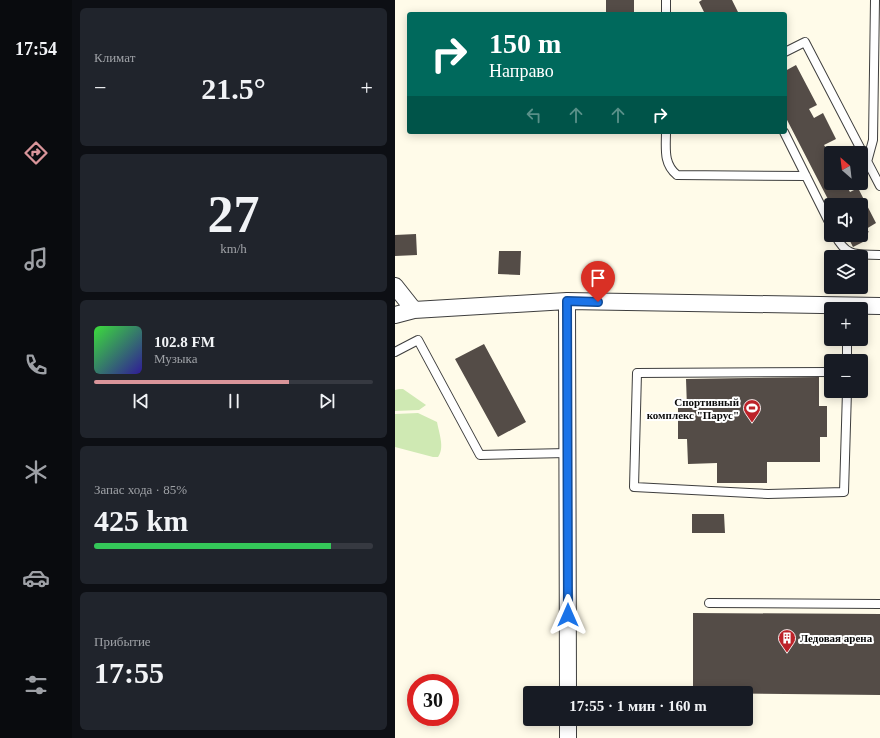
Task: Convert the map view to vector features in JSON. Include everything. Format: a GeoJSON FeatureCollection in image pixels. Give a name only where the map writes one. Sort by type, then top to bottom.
{"type":"FeatureCollection","features":[{"type":"Feature","properties":{"kind":"street"},"geometry":{"type":"LineString","coordinates":[[395,286],[414,310]]}},
{"type":"Feature","properties":{"kind":"street"},"geometry":{"type":"LineString","coordinates":[[567,301],[568,686]]}},
{"type":"Feature","properties":{"kind":"street"},"geometry":{"type":"LineString","coordinates":[[395,315],[414,310],[567,301],[824,307]]}},
{"type":"Feature","properties":{"kind":"street"},"geometry":{"type":"LineString","coordinates":[[868,307],[880,306]]}},
{"type":"Feature","properties":{"kind":"street"},"geometry":{"type":"LineString","coordinates":[[568,726],[568,738]]}},
{"type":"Feature","properties":{"kind":"lane"},"geometry":{"type":"LineString","coordinates":[[666,0],[666,12]]}},
{"type":"Feature","properties":{"kind":"lane"},"geometry":{"type":"LineString","coordinates":[[868,158],[873,140],[875,0]]}},
{"type":"Feature","properties":{"kind":"lane"},"geometry":{"type":"LineString","coordinates":[[787,51],[805,42],[859,146]]}},
{"type":"Feature","properties":{"kind":"lane"},"geometry":{"type":"LineString","coordinates":[[666,134],[667,160],[670,169],[677,175],[805,176]]}},
{"type":"Feature","properties":{"kind":"lane"},"geometry":{"type":"LineString","coordinates":[[785,134],[824,213]]}},
{"type":"Feature","properties":{"kind":"lane"},"geometry":{"type":"LineString","coordinates":[[868,164],[880,186]]}},
{"type":"Feature","properties":{"kind":"lane"},"geometry":{"type":"LineString","coordinates":[[839,242],[852,254],[880,255]]}},
{"type":"Feature","properties":{"kind":"lane"},"geometry":{"type":"LineString","coordinates":[[395,352],[418,340],[480,455],[567,453]]}},
{"type":"Feature","properties":{"kind":"lane"},"geometry":{"type":"LineString","coordinates":[[824,372],[637,373],[634,487],[769,494],[844,492],[847,398]]}},
{"type":"Feature","properties":{"kind":"lane"},"geometry":{"type":"LineString","coordinates":[[709,604],[880,604]]}},
{"type":"Feature","properties":{"kind":"green space"},"geometry":{"type":"Polygon","coordinates":[[[403,389],[426,405],[419,410],[395,411],[395,390],[403,389]]]}},
{"type":"Feature","properties":{"kind":"green space"},"geometry":{"type":"Polygon","coordinates":[[[418,413],[437,422],[441,445],[438,457],[395,447],[395,414],[418,413]]]}},
{"type":"Feature","properties":{"kind":"building"},"geometry":{"type":"Polygon","coordinates":[[[606,0],[634,0],[634,12],[606,12],[606,0]]]}},
{"type":"Feature","properties":{"kind":"building"},"geometry":{"type":"Polygon","coordinates":[[[702,0],[732,0],[738,12],[704,12],[699,2],[702,0]]]}},
{"type":"Feature","properties":{"kind":"building"},"geometry":{"type":"Polygon","coordinates":[[[796,65],[817,105],[809,109],[814,118],[823,113],[836,139],[824,145],[824,190],[849,190],[850,192],[859,190],[863,198],[827,198],[787,120],[787,70],[796,65]]]}},
{"type":"Feature","properties":{"kind":"building"},"geometry":{"type":"Polygon","coordinates":[[[868,207],[876,223],[868,228],[868,207]]]}},
{"type":"Feature","properties":{"kind":"building"},"geometry":{"type":"Polygon","coordinates":[[[416,234],[417,255],[395,256],[395,235],[416,234]]]}},
{"type":"Feature","properties":{"kind":"building"},"geometry":{"type":"Polygon","coordinates":[[[850,242],[863,242],[853,247],[850,242]]]}},
{"type":"Feature","properties":{"kind":"building"},"geometry":{"type":"Polygon","coordinates":[[[499,251],[521,251],[520,275],[498,274],[499,251]]]}},
{"type":"Feature","properties":{"kind":"building"},"geometry":{"type":"Polygon","coordinates":[[[484,344],[526,422],[498,437],[455,359],[484,344]]]}},
{"type":"Feature","properties":{"kind":"building","name":"Спортивный комплекс \"Парус\""},"geometry":{"type":"Polygon","coordinates":[[[819,377],[819,406],[827,406],[827,437],[820,437],[820,462],[767,462],[767,483],[717,483],[717,463],[688,464],[687,439],[678,439],[678,408],[687,408],[686,379],[819,377]]]}},
{"type":"Feature","properties":{"kind":"building"},"geometry":{"type":"Polygon","coordinates":[[[692,514],[724,514],[725,533],[692,533],[692,514]]]}},
{"type":"Feature","properties":{"kind":"building","name":"Ледовая арена"},"geometry":{"type":"Polygon","coordinates":[[[693,613],[880,614],[880,695],[753,694],[753,686],[693,686],[693,613]]]}},
{"type":"Feature","properties":{"kind":"place","name":"Спортивный комплекс \"Парус\""},"geometry":{"type":"Point","coordinates":[752,423]}},
{"type":"Feature","properties":{"kind":"place","name":"Ледовая арена"},"geometry":{"type":"Point","coordinates":[787,653]}},
{"type":"Feature","properties":{"kind":"route"},"geometry":{"type":"LineString","coordinates":[[568,615],[567,301],[598,302]]}}]}
